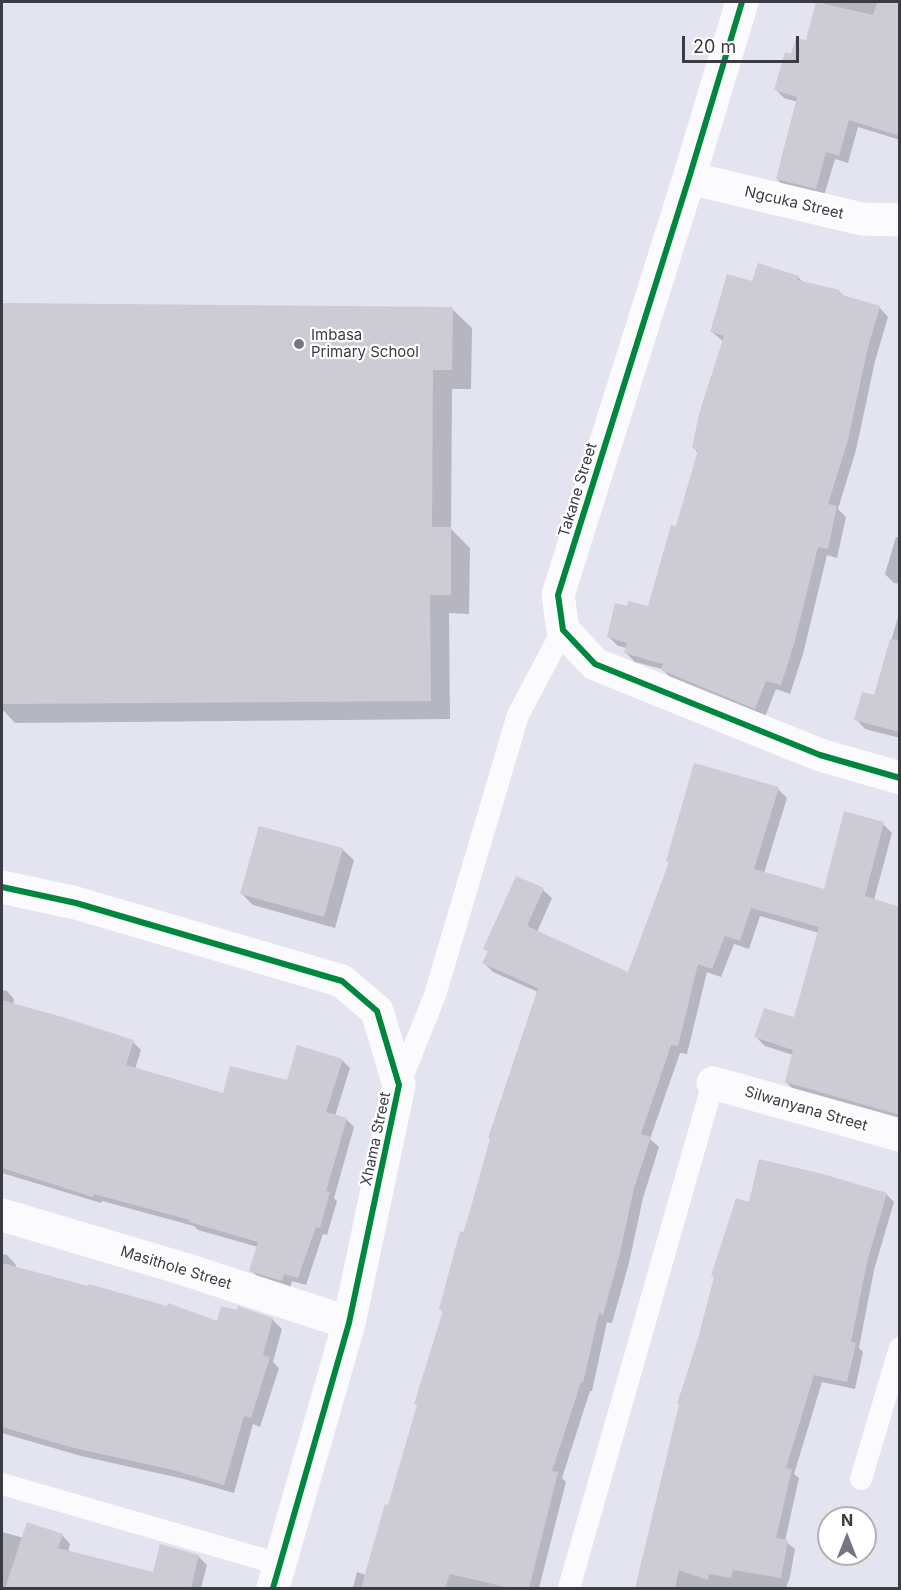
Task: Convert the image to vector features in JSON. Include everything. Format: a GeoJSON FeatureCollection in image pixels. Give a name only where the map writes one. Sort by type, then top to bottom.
{"type":"FeatureCollection","features":[{"type":"Feature","properties":{"kind":"street","name":"Takane Street"},"geometry":{"type":"LineString","coordinates":[[563,630],[558,595],[742,2]]}},
{"type":"Feature","properties":{"kind":"street","name":"Ngcuka Street"},"geometry":{"type":"LineString","coordinates":[[689,178],[862,219],[900,220]]}},
{"type":"Feature","properties":{"kind":"street"},"geometry":{"type":"LineString","coordinates":[[563,630],[595,664],[820,755],[900,778]]}},
{"type":"Feature","properties":{"kind":"street","name":"Xhama Street"},"geometry":{"type":"LineString","coordinates":[[2,887],[76,903],[342,981],[377,1011],[399,1085],[349,1323],[276,1576]]}},
{"type":"Feature","properties":{"kind":"street","name":"Silwanyana Street"},"geometry":{"type":"LineString","coordinates":[[713,1083],[900,1135]]}},
{"type":"Feature","properties":{"kind":"street","name":"Masithole Street"},"geometry":{"type":"LineString","coordinates":[[2,1215],[184,1269],[349,1323]]}},
{"type":"Feature","properties":{"kind":"lane"},"geometry":{"type":"LineString","coordinates":[[399,1085],[435,995],[518,715],[563,630]]}},
{"type":"Feature","properties":{"kind":"lane"},"geometry":{"type":"LineString","coordinates":[[569,1588],[713,1083]]}},
{"type":"Feature","properties":{"kind":"lane"},"geometry":{"type":"LineString","coordinates":[[861,1479],[900,1348]]}},
{"type":"Feature","properties":{"kind":"lane"},"geometry":{"type":"LineString","coordinates":[[2,1484],[276,1576]]}},
{"type":"Feature","properties":{"kind":"building"},"geometry":{"type":"Polygon","coordinates":[[[816,2],[873,15],[877,2],[900,2],[900,136],[849,120],[839,156],[826,152],[816,189],[776,179],[797,97],[774,90],[785,52],[791,54],[796,38],[806,40],[816,2]]]}},
{"type":"Feature","properties":{"kind":"building"},"geometry":{"type":"Polygon","coordinates":[[[758,263],[799,276],[797,280],[840,290],[839,294],[880,306],[867,351],[848,440],[828,504],[837,506],[828,549],[818,547],[794,644],[781,685],[766,681],[755,709],[661,670],[663,664],[624,653],[627,643],[607,637],[615,603],[627,606],[628,601],[648,606],[671,525],[676,526],[698,450],[692,448],[699,414],[724,336],[710,332],[727,274],[752,281],[758,263]]]}},
{"type":"Feature","properties":{"kind":"building"},"geometry":{"type":"Polygon","coordinates":[[[2,303],[453,307],[452,370],[433,370],[432,527],[451,527],[451,595],[430,595],[431,701],[2,704],[2,303]]]}},
{"type":"Feature","properties":{"kind":"building"},"geometry":{"type":"Polygon","coordinates":[[[890,639],[900,640],[900,732],[854,720],[862,692],[874,695],[890,639]]]}},
{"type":"Feature","properties":{"kind":"building"},"geometry":{"type":"Polygon","coordinates":[[[694,763],[779,787],[754,869],[824,889],[844,811],[884,822],[865,896],[900,907],[900,1115],[785,1082],[793,1050],[754,1037],[764,1008],[794,1017],[819,927],[751,908],[740,941],[725,936],[712,969],[698,964],[678,1046],[671,1045],[641,1134],[651,1137],[634,1188],[620,1253],[603,1315],[599,1313],[583,1383],[581,1382],[552,1471],[558,1472],[529,1588],[510,1588],[450,1574],[445,1588],[361,1588],[417,1405],[414,1404],[443,1311],[439,1309],[460,1231],[464,1232],[490,1139],[488,1138],[538,988],[482,963],[488,951],[483,949],[516,876],[544,888],[527,926],[628,972],[669,862],[666,861],[694,763]]]}},
{"type":"Feature","properties":{"kind":"building"},"geometry":{"type":"Polygon","coordinates":[[[259,826],[343,848],[324,917],[240,894],[259,826]]]}},
{"type":"Feature","properties":{"kind":"building"},"geometry":{"type":"Polygon","coordinates":[[[2,1000],[134,1040],[126,1065],[223,1093],[230,1066],[287,1080],[297,1045],[343,1059],[326,1112],[347,1118],[326,1191],[330,1192],[320,1228],[316,1227],[298,1278],[284,1274],[282,1281],[249,1271],[258,1242],[189,1222],[190,1220],[94,1194],[93,1197],[2,1168],[2,1000]]]}},
{"type":"Feature","properties":{"kind":"building"},"geometry":{"type":"Polygon","coordinates":[[[759,1159],[823,1174],[887,1193],[867,1262],[851,1342],[856,1343],[847,1382],[814,1375],[786,1468],[792,1469],[776,1538],[788,1540],[781,1578],[733,1570],[731,1578],[709,1574],[708,1580],[679,1570],[675,1588],[635,1588],[679,1405],[677,1404],[698,1339],[714,1277],[711,1276],[736,1198],[749,1202],[759,1159]]]}},
{"type":"Feature","properties":{"kind":"building"},"geometry":{"type":"Polygon","coordinates":[[[2,1263],[167,1306],[168,1303],[217,1321],[221,1306],[237,1310],[238,1306],[273,1318],[263,1355],[270,1357],[251,1418],[244,1416],[224,1485],[173,1470],[70,1447],[2,1427],[2,1263]]]}},
{"type":"Feature","properties":{"kind":"building"},"geometry":{"type":"Polygon","coordinates":[[[27,1522],[63,1534],[58,1548],[153,1572],[160,1544],[199,1555],[191,1588],[5,1588],[27,1522]]]}},
{"type":"Feature","properties":{"kind":"cycle path"},"geometry":{"type":"LineString","coordinates":[[742,2],[558,595],[563,630],[595,664],[820,755],[900,778]]}},
{"type":"Feature","properties":{"kind":"cycle path"},"geometry":{"type":"LineString","coordinates":[[2,887],[76,903],[342,981],[377,1011],[399,1085],[349,1323],[273,1588]]}},
{"type":"Feature","properties":{"kind":"place","name":"Imbasa Primary School"},"geometry":{"type":"Point","coordinates":[299,344]}}]}
